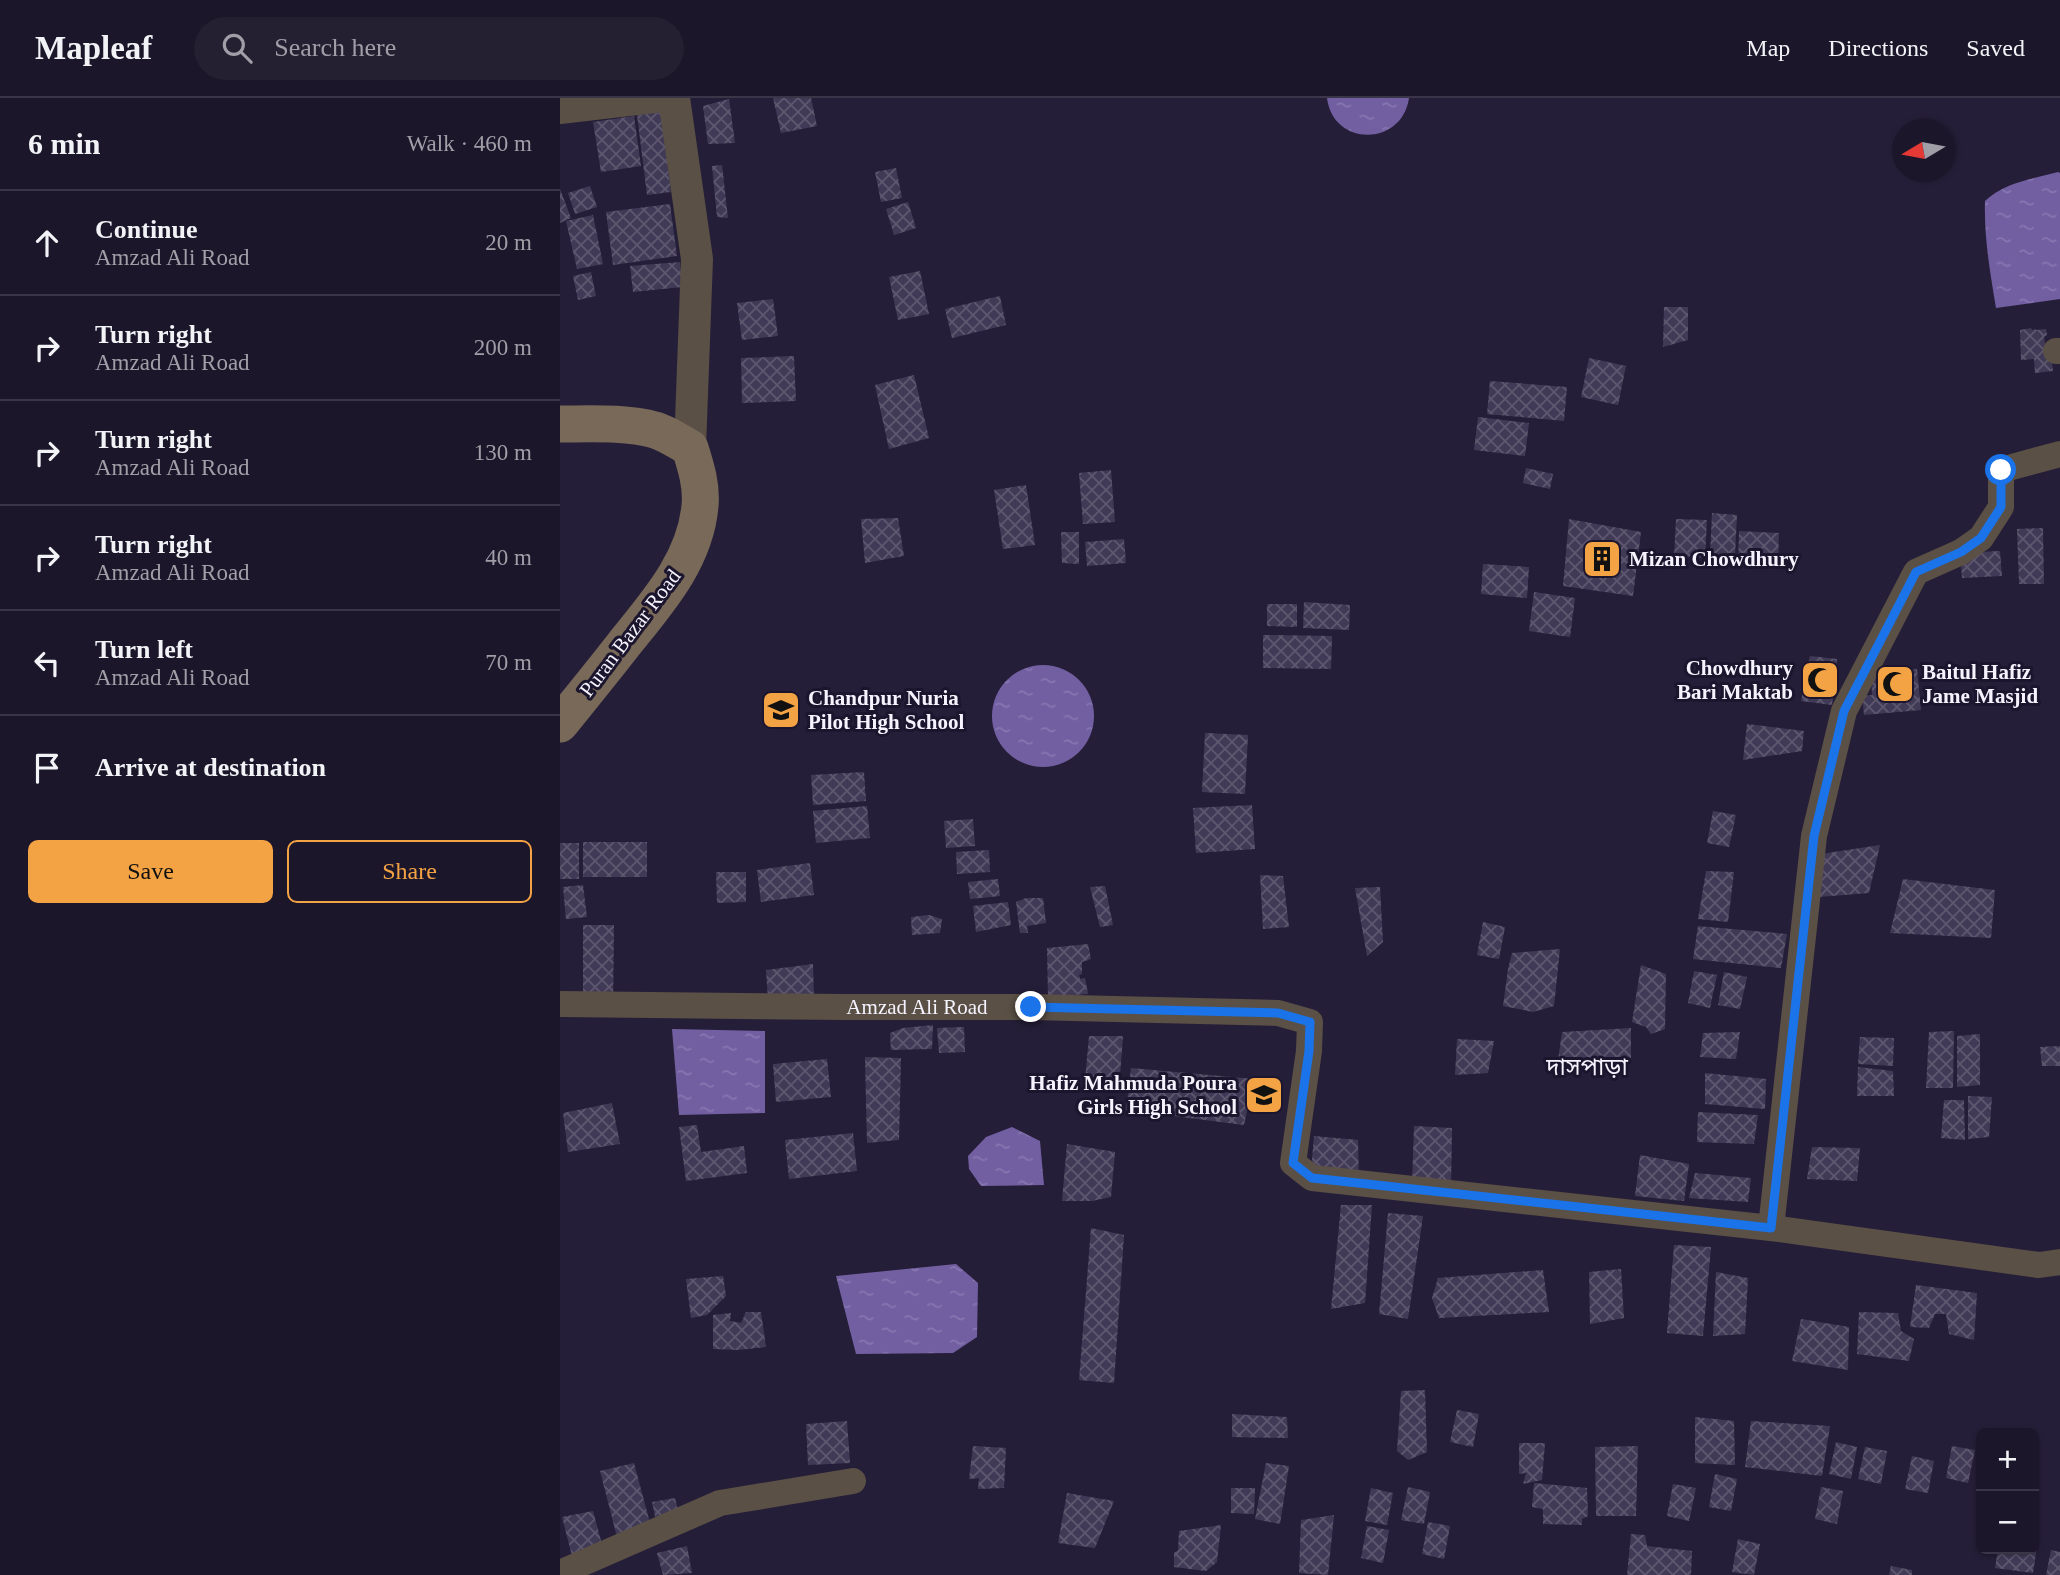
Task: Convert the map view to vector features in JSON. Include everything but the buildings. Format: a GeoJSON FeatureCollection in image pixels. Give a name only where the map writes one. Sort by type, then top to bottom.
{"type":"FeatureCollection","features":[{"type":"Feature","properties":{"kind":"main road"},"geometry":{"type":"LineString","coordinates":[[560,424],[619,425],[655,430],[690,448]]}},
{"type":"Feature","properties":{"kind":"main road","name":"Puran Bazar Road"},"geometry":{"type":"LineString","coordinates":[[560,724],[651,611],[678,573],[695,537],[700,504],[698,476],[690,448]]}},
{"type":"Feature","properties":{"kind":"street"},"geometry":{"type":"LineString","coordinates":[[560,111],[673,98],[697,259],[690,448]]}},
{"type":"Feature","properties":{"kind":"street"},"geometry":{"type":"LineString","coordinates":[[2060,454],[2001,470],[2001,507],[1981,538],[1961,552],[1916,572],[1844,711],[1814,836],[1771,1228],[2039,1265],[2060,1262]]}},
{"type":"Feature","properties":{"kind":"street","name":"Amzad Ali Road"},"geometry":{"type":"LineString","coordinates":[[560,1004],[1031,1007],[1278,1013],[1310,1022],[1309,1051],[1293,1163],[1312,1178],[1771,1228]]}},
{"type":"Feature","properties":{"kind":"street"},"geometry":{"type":"LineString","coordinates":[[560,1573],[720,1503],[853,1482]]}},
{"type":"Feature","properties":{"kind":"water"},"geometry":{"type":"Polygon","coordinates":[[[1327,98],[1409,98],[1404,114],[1394,126],[1368,135],[1341,126],[1332,114],[1327,98]]]}},
{"type":"Feature","properties":{"kind":"water"},"geometry":{"type":"Polygon","coordinates":[[[2058,172],[2060,299],[1996,308],[1986,242],[1985,201],[2010,185],[2058,172]]]}},
{"type":"Feature","properties":{"kind":"water"},"geometry":{"type":"Polygon","coordinates":[[[1043,665],[1062,669],[1079,680],[1090,697],[1094,716],[1090,735],[1079,752],[1062,763],[1043,767],[1024,763],[1007,752],[996,735],[992,716],[996,697],[1007,680],[1024,669],[1043,665]]]}},
{"type":"Feature","properties":{"kind":"water"},"geometry":{"type":"Polygon","coordinates":[[[672,1029],[765,1031],[765,1113],[679,1115],[672,1029]]]}},
{"type":"Feature","properties":{"kind":"water"},"geometry":{"type":"Polygon","coordinates":[[[1012,1127],[1040,1141],[1044,1185],[981,1186],[969,1169],[968,1156],[986,1137],[1012,1127]]]}},
{"type":"Feature","properties":{"kind":"water"},"geometry":{"type":"Polygon","coordinates":[[[956,1264],[978,1283],[977,1337],[953,1353],[856,1354],[836,1276],[956,1264]]]}},
{"type":"Feature","properties":{"kind":"place","name":"Mizan Chowdhury"},"geometry":{"type":"Point","coordinates":[1602,559]}},
{"type":"Feature","properties":{"kind":"place","name":"Chowdhury Bari Maktab"},"geometry":{"type":"Point","coordinates":[1820,680]}},
{"type":"Feature","properties":{"kind":"place","name":"Baitul Hafiz Jame Masjid"},"geometry":{"type":"Point","coordinates":[1895,684]}},
{"type":"Feature","properties":{"kind":"place","name":"Chandpur Nuria Pilot High School"},"geometry":{"type":"Point","coordinates":[781,710]}},
{"type":"Feature","properties":{"kind":"place","name":"Hafiz Mahmuda Poura Girls High School"},"geometry":{"type":"Point","coordinates":[1264,1095]}},
{"type":"Feature","properties":{"kind":"district","name":"দাসপাড়া"},"geometry":{"type":"Point","coordinates":[1587,1067]}},
{"type":"Feature","properties":{"kind":"route"},"geometry":{"type":"LineString","coordinates":[[1031,1007],[1278,1013],[1310,1022],[1309,1051],[1293,1163],[1312,1178],[1771,1228],[1814,836],[1844,711],[1916,572],[1961,552],[1981,538],[2001,507],[2001,470]]}}]}
